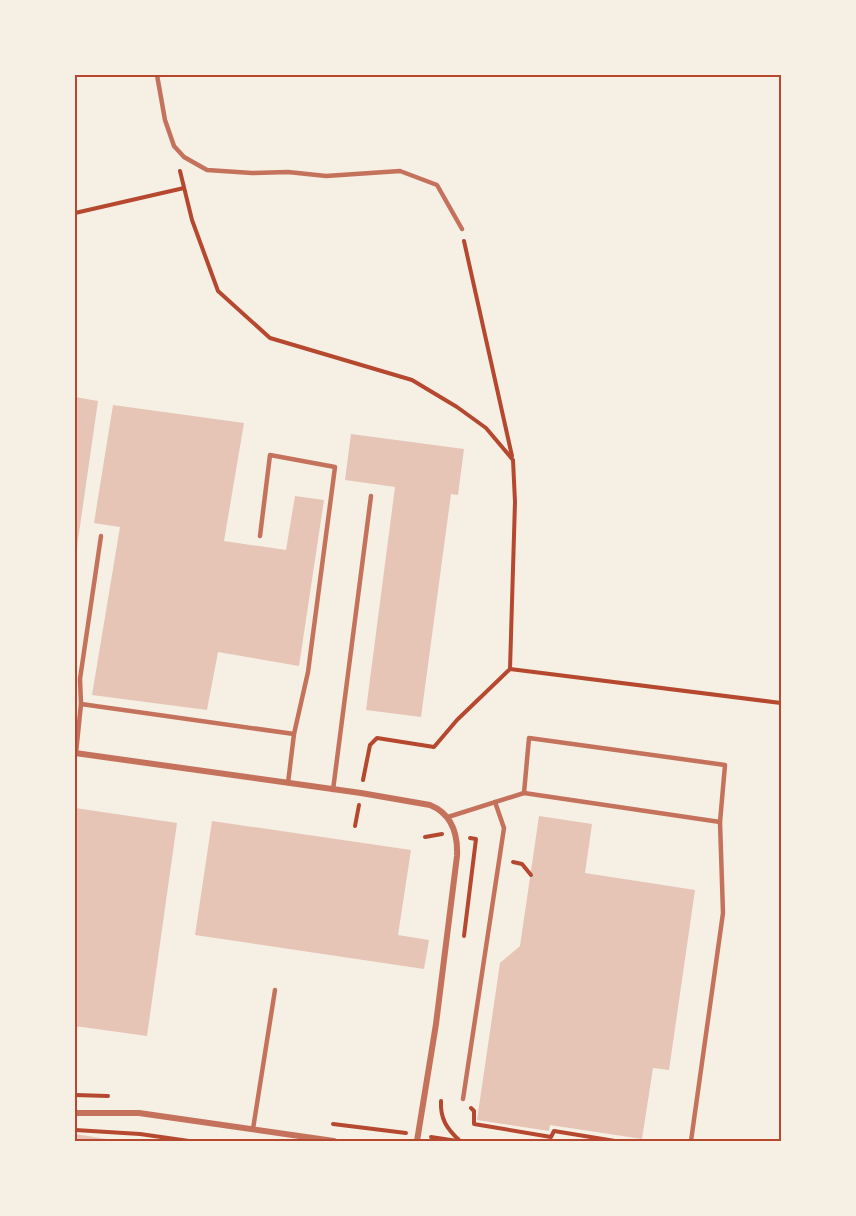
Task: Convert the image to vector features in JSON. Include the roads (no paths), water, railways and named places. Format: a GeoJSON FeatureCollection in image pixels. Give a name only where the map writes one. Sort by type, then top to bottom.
{"type":"FeatureCollection","features":[{"type":"Feature","properties":{"kind":"street"},"geometry":{"type":"LineString","coordinates":[[75,753],[361,793],[430,805],[448,817],[456,836],[458,856],[417,1141]]}},
{"type":"Feature","properties":{"kind":"street"},"geometry":{"type":"LineString","coordinates":[[75,1113],[139,1113],[334,1141]]}},
{"type":"Feature","properties":{"kind":"lane"},"geometry":{"type":"LineString","coordinates":[[157,75],[165,120],[174,146],[184,157],[207,170],[252,173],[288,172],[326,177],[400,171],[437,185],[462,229]]}},
{"type":"Feature","properties":{"kind":"lane"},"geometry":{"type":"LineString","coordinates":[[260,536],[270,455],[335,467],[308,672],[294,734],[288,783]]}},
{"type":"Feature","properties":{"kind":"lane"},"geometry":{"type":"LineString","coordinates":[[333,790],[371,496]]}},
{"type":"Feature","properties":{"kind":"lane"},"geometry":{"type":"LineString","coordinates":[[75,753],[81,704],[80,679],[101,536]]}},
{"type":"Feature","properties":{"kind":"lane"},"geometry":{"type":"LineString","coordinates":[[81,704],[294,734]]}},
{"type":"Feature","properties":{"kind":"lane"},"geometry":{"type":"LineString","coordinates":[[524,793],[529,738],[725,765],[720,822],[723,913],[692,1141]]}},
{"type":"Feature","properties":{"kind":"lane"},"geometry":{"type":"LineString","coordinates":[[448,817],[524,793],[720,822]]}},
{"type":"Feature","properties":{"kind":"lane"},"geometry":{"type":"LineString","coordinates":[[464,1099],[504,828],[495,802]]}},
{"type":"Feature","properties":{"kind":"lane"},"geometry":{"type":"LineString","coordinates":[[253,1129],[275,990]]}}]}
